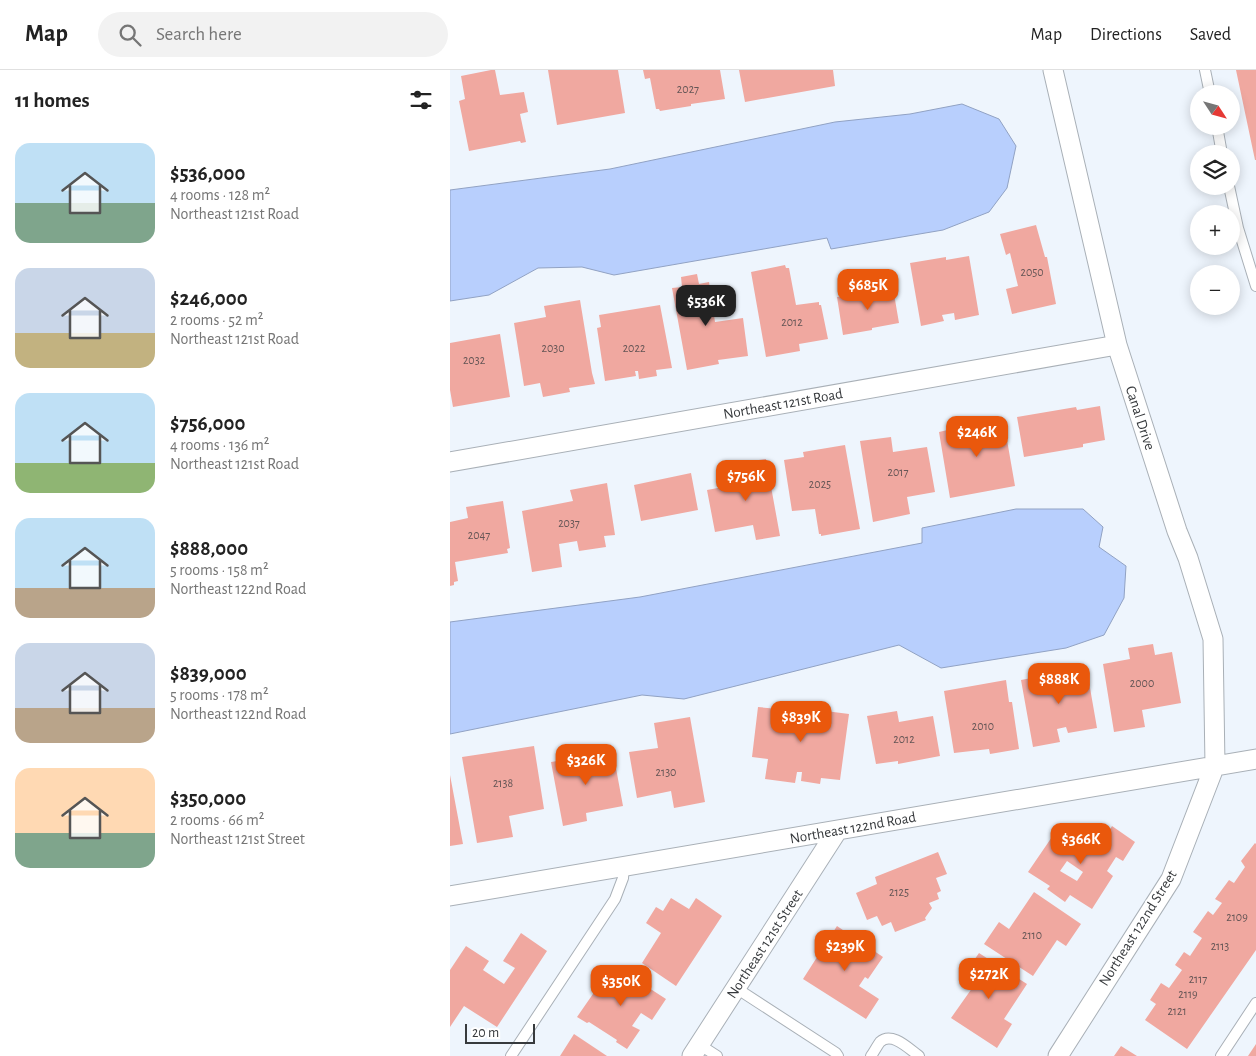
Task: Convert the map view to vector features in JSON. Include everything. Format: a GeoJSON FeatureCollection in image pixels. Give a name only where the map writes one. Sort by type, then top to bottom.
{"type":"FeatureCollection","features":[{"type":"Feature","properties":{"kind":"street","name":"Canal Drive"},"geometry":{"type":"LineString","coordinates":[[1053,70],[1116,345],[1188,558],[1213,639],[1215,765]]}},
{"type":"Feature","properties":{"kind":"street","name":"Northeast 121st Road"},"geometry":{"type":"LineString","coordinates":[[450,462],[1116,345]]}},
{"type":"Feature","properties":{"kind":"street","name":"Northeast 122nd Road"},"geometry":{"type":"LineString","coordinates":[[450,896],[1256,759]]}},
{"type":"Feature","properties":{"kind":"street","name":"Northeast 122nd Street"},"geometry":{"type":"LineString","coordinates":[[1058,1056],[1171,879],[1215,765]]}},
{"type":"Feature","properties":{"kind":"street","name":"Northeast 121st Street"},"geometry":{"type":"LineString","coordinates":[[696,1050],[837,831]]}},
{"type":"Feature","properties":{"kind":"lane"},"geometry":{"type":"LineString","coordinates":[[1205,70],[1208,85]]}},
{"type":"Feature","properties":{"kind":"lane"},"geometry":{"type":"LineString","coordinates":[[1231,195],[1238,228],[1256,286]]}},
{"type":"Feature","properties":{"kind":"lane"},"geometry":{"type":"LineString","coordinates":[[511,1056],[615,900],[623,878],[624,867]]}},
{"type":"Feature","properties":{"kind":"lane"},"geometry":{"type":"LineString","coordinates":[[736,988],[838,1056]]}},
{"type":"Feature","properties":{"kind":"lane"},"geometry":{"type":"LineString","coordinates":[[1221,1056],[1256,1003]]}},
{"type":"Feature","properties":{"kind":"lane"},"geometry":{"type":"LineString","coordinates":[[871,1056],[880,1042],[886,1038],[893,1038],[919,1056]]}},
{"type":"Feature","properties":{"kind":"lane"},"geometry":{"type":"LineString","coordinates":[[696,1050],[717,1056]]}},
{"type":"Feature","properties":{"kind":"water"},"geometry":{"type":"Polygon","coordinates":[[[962,104],[999,119],[1016,146],[1007,188],[989,212],[943,230],[831,249],[827,238],[614,275],[582,267],[538,268],[489,295],[450,301],[450,190],[610,169],[835,122],[910,114],[962,104]]]}},
{"type":"Feature","properties":{"kind":"water"},"geometry":{"type":"Polygon","coordinates":[[[1016,509],[1083,509],[1103,527],[1099,547],[1126,566],[1124,598],[1104,635],[1066,648],[941,668],[899,645],[684,699],[642,695],[450,734],[450,622],[640,597],[922,543],[922,528],[1016,509]]]}},
{"type":"Feature","properties":{"kind":"building"},"geometry":{"type":"Polygon","coordinates":[[[495,70],[500,95],[524,92],[528,112],[520,114],[526,142],[521,143],[520,141],[469,151],[459,101],[465,99],[461,76],[495,70]]]}},
{"type":"Feature","properties":{"kind":"building"},"geometry":{"type":"Polygon","coordinates":[[[548,70],[618,70],[625,113],[557,125],[548,70]]]}},
{"type":"Feature","properties":{"kind":"building"},"geometry":{"type":"Polygon","coordinates":[[[643,70],[720,70],[725,99],[660,111],[656,109],[650,78],[645,79],[643,70]]]}},
{"type":"Feature","properties":{"kind":"building"},"geometry":{"type":"Polygon","coordinates":[[[739,70],[833,70],[835,86],[745,102],[739,70]]]}},
{"type":"Feature","properties":{"kind":"building"},"geometry":{"type":"Polygon","coordinates":[[[1236,70],[1256,70],[1256,160],[1255,160],[1236,70]]]}},
{"type":"Feature","properties":{"kind":"building"},"geometry":{"type":"Polygon","coordinates":[[[1036,225],[1045,257],[1047,257],[1056,304],[1012,314],[1006,289],[1018,286],[1010,253],[1006,255],[1000,234],[1036,225]]]}},
{"type":"Feature","properties":{"kind":"building"},"geometry":{"type":"Polygon","coordinates":[[[969,256],[979,315],[955,320],[954,313],[942,315],[944,321],[921,326],[910,263],[946,257],[946,260],[969,256]]]}},
{"type":"Feature","properties":{"kind":"building"},"geometry":{"type":"Polygon","coordinates":[[[785,265],[786,268],[789,268],[796,305],[819,302],[819,305],[821,305],[828,339],[799,344],[800,351],[766,357],[751,272],[785,265]]]}},
{"type":"Feature","properties":{"kind":"building"},"geometry":{"type":"Polygon","coordinates":[[[697,274],[699,284],[709,282],[715,322],[743,318],[748,356],[718,360],[719,364],[687,370],[672,288],[682,287],[681,277],[697,274]]]}},
{"type":"Feature","properties":{"kind":"building"},"geometry":{"type":"Polygon","coordinates":[[[893,288],[899,323],[843,335],[837,297],[893,288]]]}},
{"type":"Feature","properties":{"kind":"building"},"geometry":{"type":"Polygon","coordinates":[[[580,300],[595,384],[569,388],[570,392],[543,397],[540,383],[524,386],[514,323],[546,317],[544,306],[580,300]]]}},
{"type":"Feature","properties":{"kind":"building"},"geometry":{"type":"Polygon","coordinates":[[[660,305],[672,368],[656,370],[657,376],[639,379],[638,371],[635,371],[636,376],[605,381],[597,328],[601,327],[599,315],[660,305]]]}},
{"type":"Feature","properties":{"kind":"building"},"geometry":{"type":"Polygon","coordinates":[[[500,334],[510,397],[453,407],[450,390],[450,343],[500,334]]]}},
{"type":"Feature","properties":{"kind":"building"},"geometry":{"type":"Polygon","coordinates":[[[1100,406],[1105,440],[1083,444],[1083,447],[1024,457],[1017,417],[1076,407],[1077,410],[1100,406]]]}},
{"type":"Feature","properties":{"kind":"building"},"geometry":{"type":"Polygon","coordinates":[[[1003,417],[1015,486],[950,498],[939,432],[1003,417]]]}},
{"type":"Feature","properties":{"kind":"building"},"geometry":{"type":"Polygon","coordinates":[[[891,437],[893,452],[927,447],[935,492],[907,497],[910,514],[873,522],[860,441],[891,437]]]}},
{"type":"Feature","properties":{"kind":"building"},"geometry":{"type":"Polygon","coordinates":[[[845,445],[860,529],[821,536],[819,534],[815,509],[792,511],[784,460],[804,457],[803,452],[845,445]]]}},
{"type":"Feature","properties":{"kind":"building"},"geometry":{"type":"Polygon","coordinates":[[[766,459],[780,536],[756,540],[753,525],[715,532],[707,490],[734,485],[733,482],[742,480],[738,463],[766,459]]]}},
{"type":"Feature","properties":{"kind":"building"},"geometry":{"type":"Polygon","coordinates":[[[691,473],[698,510],[641,521],[634,485],[691,473]]]}},
{"type":"Feature","properties":{"kind":"building"},"geometry":{"type":"Polygon","coordinates":[[[607,483],[615,535],[604,536],[606,547],[579,551],[577,541],[559,544],[562,567],[532,572],[522,511],[573,501],[570,490],[607,483]]]}},
{"type":"Feature","properties":{"kind":"building"},"geometry":{"type":"Polygon","coordinates":[[[503,501],[510,548],[507,549],[508,553],[455,562],[458,581],[450,586],[450,522],[468,518],[466,507],[503,501]]]}},
{"type":"Feature","properties":{"kind":"building"},"geometry":{"type":"Polygon","coordinates":[[[1153,644],[1155,655],[1172,652],[1181,703],[1142,710],[1145,727],[1114,732],[1103,664],[1130,659],[1128,648],[1153,644]]]}},
{"type":"Feature","properties":{"kind":"building"},"geometry":{"type":"Polygon","coordinates":[[[1086,665],[1097,728],[1068,733],[1066,727],[1057,729],[1060,742],[1033,747],[1021,680],[1086,665]]]}},
{"type":"Feature","properties":{"kind":"building"},"geometry":{"type":"Polygon","coordinates":[[[1006,680],[1009,702],[1012,702],[1019,749],[990,754],[989,749],[954,753],[944,691],[1006,680]]]}},
{"type":"Feature","properties":{"kind":"building"},"geometry":{"type":"Polygon","coordinates":[[[779,705],[849,714],[840,780],[821,778],[820,784],[801,781],[802,772],[797,772],[795,783],[765,779],[768,759],[752,757],[758,707],[778,709],[779,705]]]}},
{"type":"Feature","properties":{"kind":"building"},"geometry":{"type":"Polygon","coordinates":[[[897,711],[899,722],[933,716],[940,756],[898,764],[898,761],[876,764],[867,716],[897,711]]]}},
{"type":"Feature","properties":{"kind":"building"},"geometry":{"type":"Polygon","coordinates":[[[690,717],[705,802],[674,808],[671,791],[637,798],[629,752],[658,748],[654,723],[690,717]]]}},
{"type":"Feature","properties":{"kind":"building"},"geometry":{"type":"Polygon","coordinates":[[[534,746],[544,809],[509,816],[513,837],[477,843],[462,757],[534,746]]]}},
{"type":"Feature","properties":{"kind":"building"},"geometry":{"type":"Polygon","coordinates":[[[613,752],[623,806],[586,813],[587,821],[563,826],[551,762],[613,752]]]}},
{"type":"Feature","properties":{"kind":"building"},"geometry":{"type":"Polygon","coordinates":[[[450,775],[463,844],[450,846],[450,775]]]}},
{"type":"Feature","properties":{"kind":"building"},"geometry":{"type":"Polygon","coordinates":[[[1112,826],[1135,842],[1123,861],[1116,857],[1107,871],[1113,876],[1092,909],[1070,895],[1065,902],[1047,889],[1050,886],[1028,872],[1054,834],[1074,847],[1088,827],[1105,838],[1112,826]],[[1067,861],[1060,871],[1077,881],[1083,872],[1067,861]]]}},
{"type":"Feature","properties":{"kind":"building"},"geometry":{"type":"Polygon","coordinates":[[[1255,843],[1256,950],[1187,1049],[1145,1020],[1156,1004],[1150,1000],[1161,983],[1169,988],[1182,970],[1175,965],[1184,952],[1190,956],[1202,938],[1193,932],[1208,911],[1213,915],[1222,903],[1215,899],[1229,880],[1234,883],[1245,867],[1241,861],[1255,843]]]}},
{"type":"Feature","properties":{"kind":"building"},"geometry":{"type":"Polygon","coordinates":[[[938,852],[947,874],[936,878],[941,891],[937,893],[939,899],[929,903],[932,908],[925,918],[926,920],[895,932],[891,922],[882,926],[877,916],[867,920],[856,893],[877,884],[875,877],[938,852]]]}},
{"type":"Feature","properties":{"kind":"building"},"geometry":{"type":"Polygon","coordinates":[[[1034,892],[1081,924],[1066,946],[1057,940],[1033,976],[984,944],[999,922],[1009,929],[1034,892]]]}},
{"type":"Feature","properties":{"kind":"building"},"geometry":{"type":"Polygon","coordinates":[[[671,898],[689,909],[696,898],[722,916],[676,986],[642,963],[661,933],[646,923],[656,907],[663,911],[671,898]]]}},
{"type":"Feature","properties":{"kind":"building"},"geometry":{"type":"Polygon","coordinates":[[[837,926],[883,957],[868,979],[865,977],[859,986],[879,999],[866,1019],[803,979],[837,926]]]}},
{"type":"Feature","properties":{"kind":"building"},"geometry":{"type":"Polygon","coordinates":[[[521,933],[547,951],[497,1027],[464,1006],[450,1027],[450,970],[466,946],[489,961],[483,970],[504,984],[515,968],[503,961],[521,933]]]}},
{"type":"Feature","properties":{"kind":"building"},"geometry":{"type":"Polygon","coordinates":[[[979,953],[1027,984],[1004,1019],[1012,1024],[997,1048],[951,1018],[975,984],[963,976],[979,953]]]}},
{"type":"Feature","properties":{"kind":"building"},"geometry":{"type":"Polygon","coordinates":[[[618,968],[666,999],[652,1020],[641,1013],[632,1026],[640,1030],[627,1049],[616,1042],[617,1040],[589,1022],[587,1023],[577,1017],[595,991],[600,994],[618,968]]]}},
{"type":"Feature","properties":{"kind":"building"},"geometry":{"type":"Polygon","coordinates":[[[574,1034],[607,1056],[560,1056],[574,1034]]]}},
{"type":"Feature","properties":{"kind":"building"},"geometry":{"type":"Polygon","coordinates":[[[1256,1044],[1256,1056],[1248,1056],[1256,1044]]]}},
{"type":"Feature","properties":{"kind":"building"},"geometry":{"type":"Polygon","coordinates":[[[1121,1046],[1137,1056],[1114,1056],[1121,1046]]]}}]}
